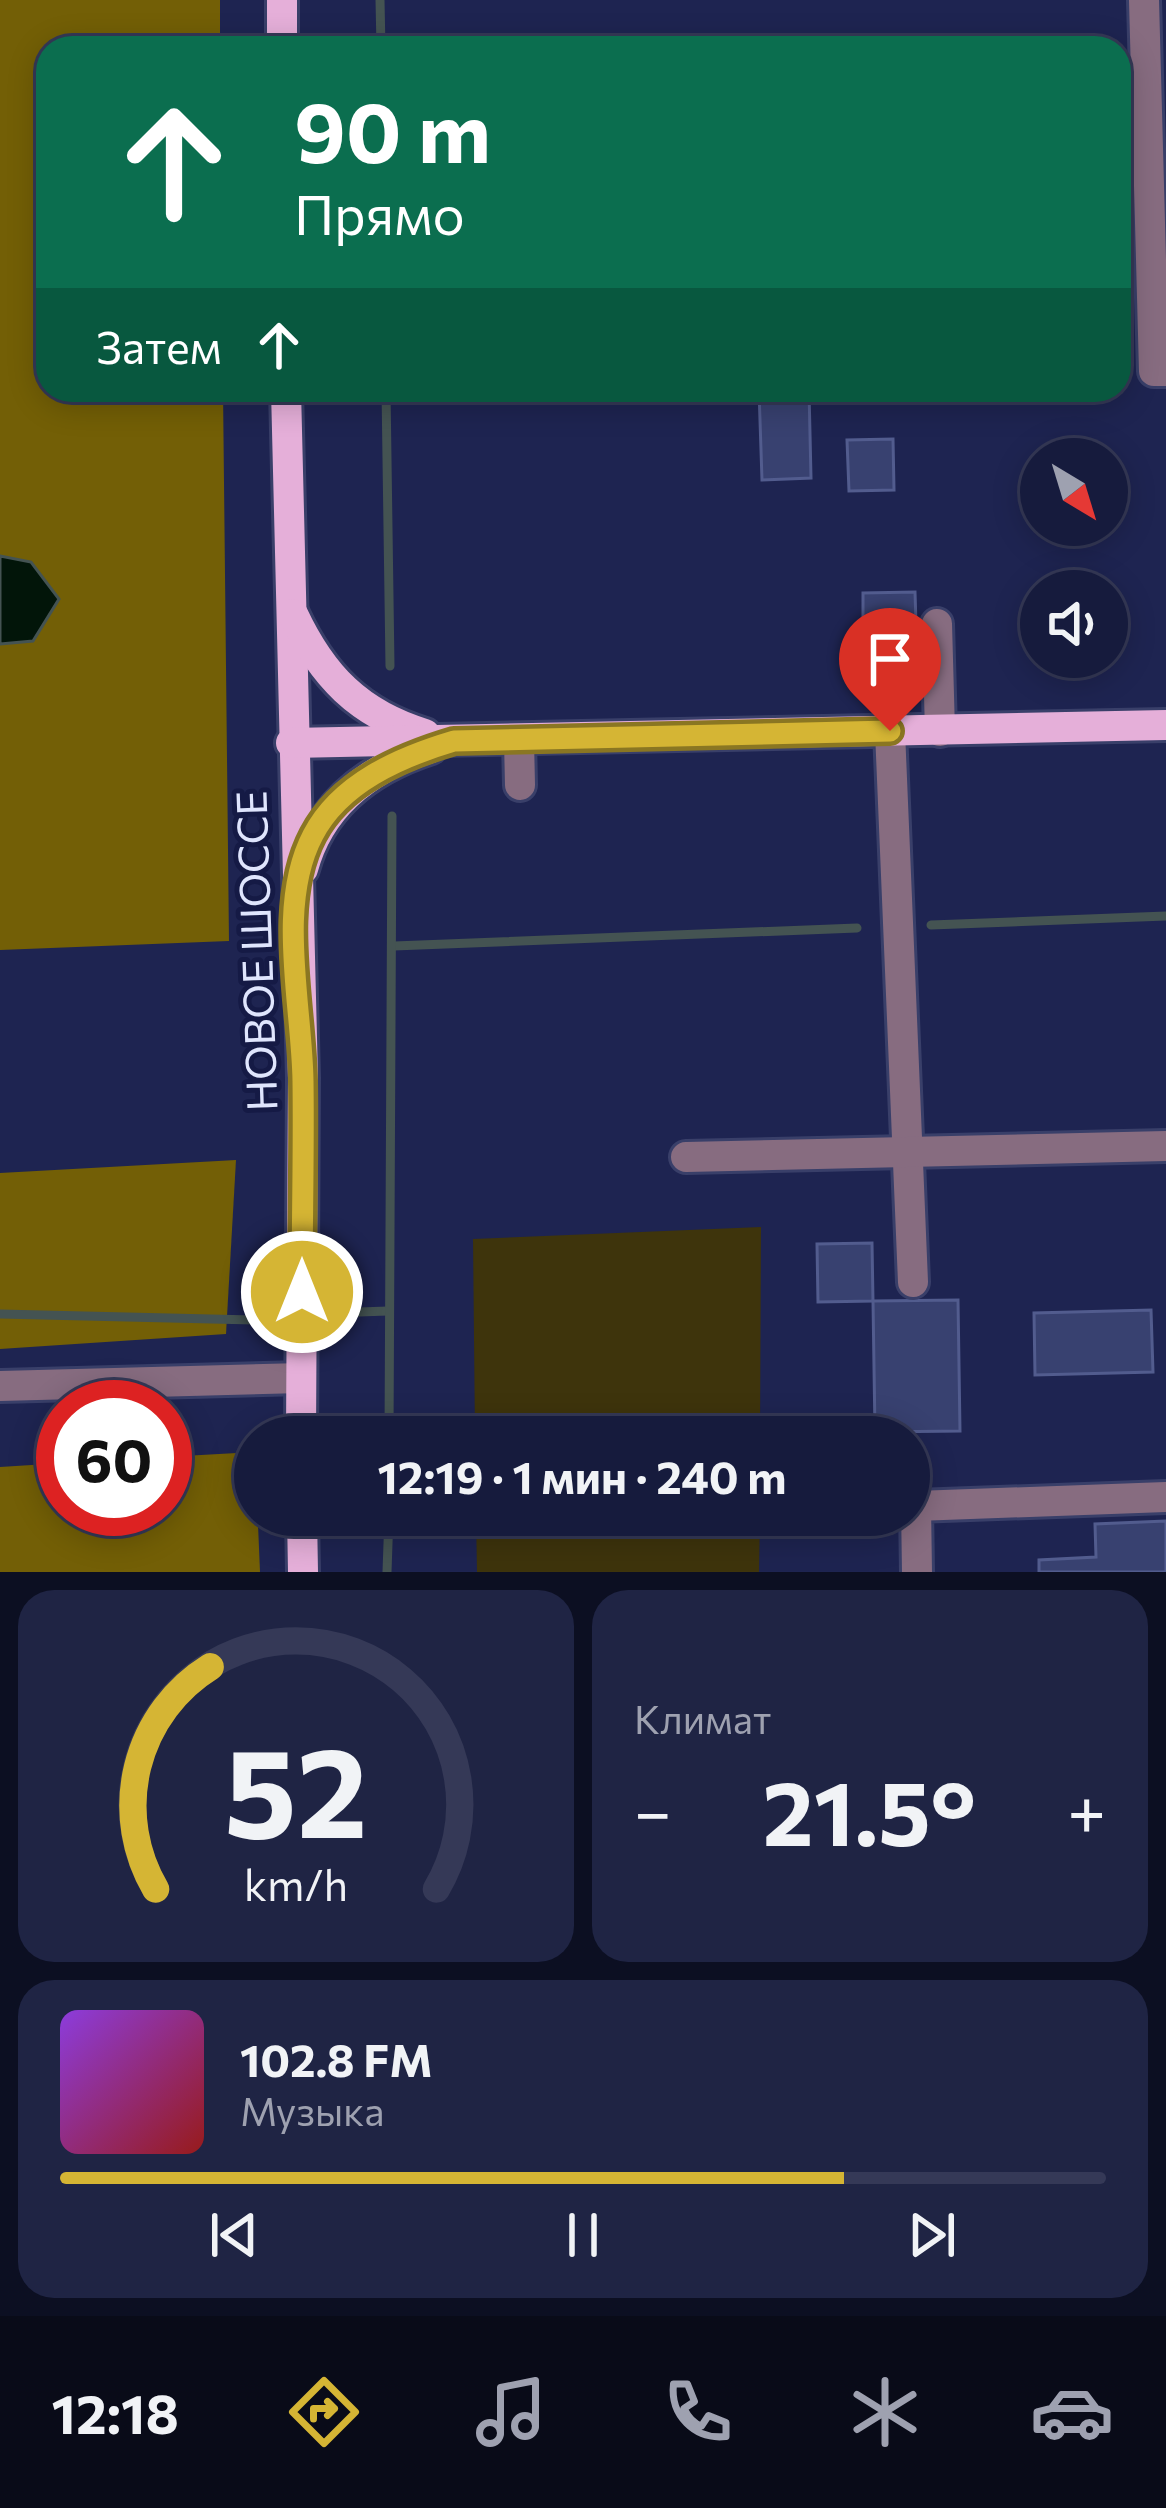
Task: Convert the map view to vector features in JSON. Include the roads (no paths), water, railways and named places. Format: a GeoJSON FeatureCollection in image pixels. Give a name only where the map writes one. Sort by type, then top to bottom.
{"type":"FeatureCollection","features":[{"type":"Feature","properties":{"kind":"main road"},"geometry":{"type":"LineString","coordinates":[[282,0],[282,36]]}},
{"type":"Feature","properties":{"kind":"main road","name":"НОВОЕ ШОССЕ"},"geometry":{"type":"LineString","coordinates":[[286,402],[291,743],[303,1078],[302,1416]]}},
{"type":"Feature","properties":{"kind":"main road"},"geometry":{"type":"LineString","coordinates":[[289,604],[310,649],[336,684],[363,707],[393,724],[454,741]]}},
{"type":"Feature","properties":{"kind":"main road"},"geometry":{"type":"LineString","coordinates":[[291,743],[1166,725]]}},
{"type":"Feature","properties":{"kind":"main road"},"geometry":{"type":"LineString","coordinates":[[295,895],[311,838],[334,802],[396,763],[454,741]]}},
{"type":"Feature","properties":{"kind":"main road"},"geometry":{"type":"LineString","coordinates":[[302,1536],[303,1572]]}},
{"type":"Feature","properties":{"kind":"street"},"geometry":{"type":"LineString","coordinates":[[1144,0],[1154,371],[1166,371]]}},
{"type":"Feature","properties":{"kind":"street"},"geometry":{"type":"LineString","coordinates":[[937,624],[940,730]]}},
{"type":"Feature","properties":{"kind":"street"},"geometry":{"type":"LineString","coordinates":[[890,731],[913,1282]]}},
{"type":"Feature","properties":{"kind":"street"},"geometry":{"type":"LineString","coordinates":[[519,740],[520,785]]}},
{"type":"Feature","properties":{"kind":"street"},"geometry":{"type":"LineString","coordinates":[[686,1157],[1166,1145]]}},
{"type":"Feature","properties":{"kind":"street"},"geometry":{"type":"LineString","coordinates":[[0,1386],[301,1378]]}},
{"type":"Feature","properties":{"kind":"street"},"geometry":{"type":"LineString","coordinates":[[917,1572],[916,1506],[1166,1497]]}},
{"type":"Feature","properties":{"kind":"waterway"},"geometry":{"type":"LineString","coordinates":[[380,0],[381,36]]}},
{"type":"Feature","properties":{"kind":"waterway"},"geometry":{"type":"LineString","coordinates":[[386,402],[390,666]]}},
{"type":"Feature","properties":{"kind":"waterway"},"geometry":{"type":"LineString","coordinates":[[389,1416],[392,816]]}},
{"type":"Feature","properties":{"kind":"waterway"},"geometry":{"type":"LineString","coordinates":[[931,925],[1166,916]]}},
{"type":"Feature","properties":{"kind":"waterway"},"geometry":{"type":"LineString","coordinates":[[394,946],[857,928]]}},
{"type":"Feature","properties":{"kind":"waterway"},"geometry":{"type":"LineString","coordinates":[[359,1312],[388,1311]]}},
{"type":"Feature","properties":{"kind":"waterway"},"geometry":{"type":"LineString","coordinates":[[0,1314],[254,1320]]}},
{"type":"Feature","properties":{"kind":"waterway"},"geometry":{"type":"LineString","coordinates":[[387,1572],[388,1536]]}}]}
